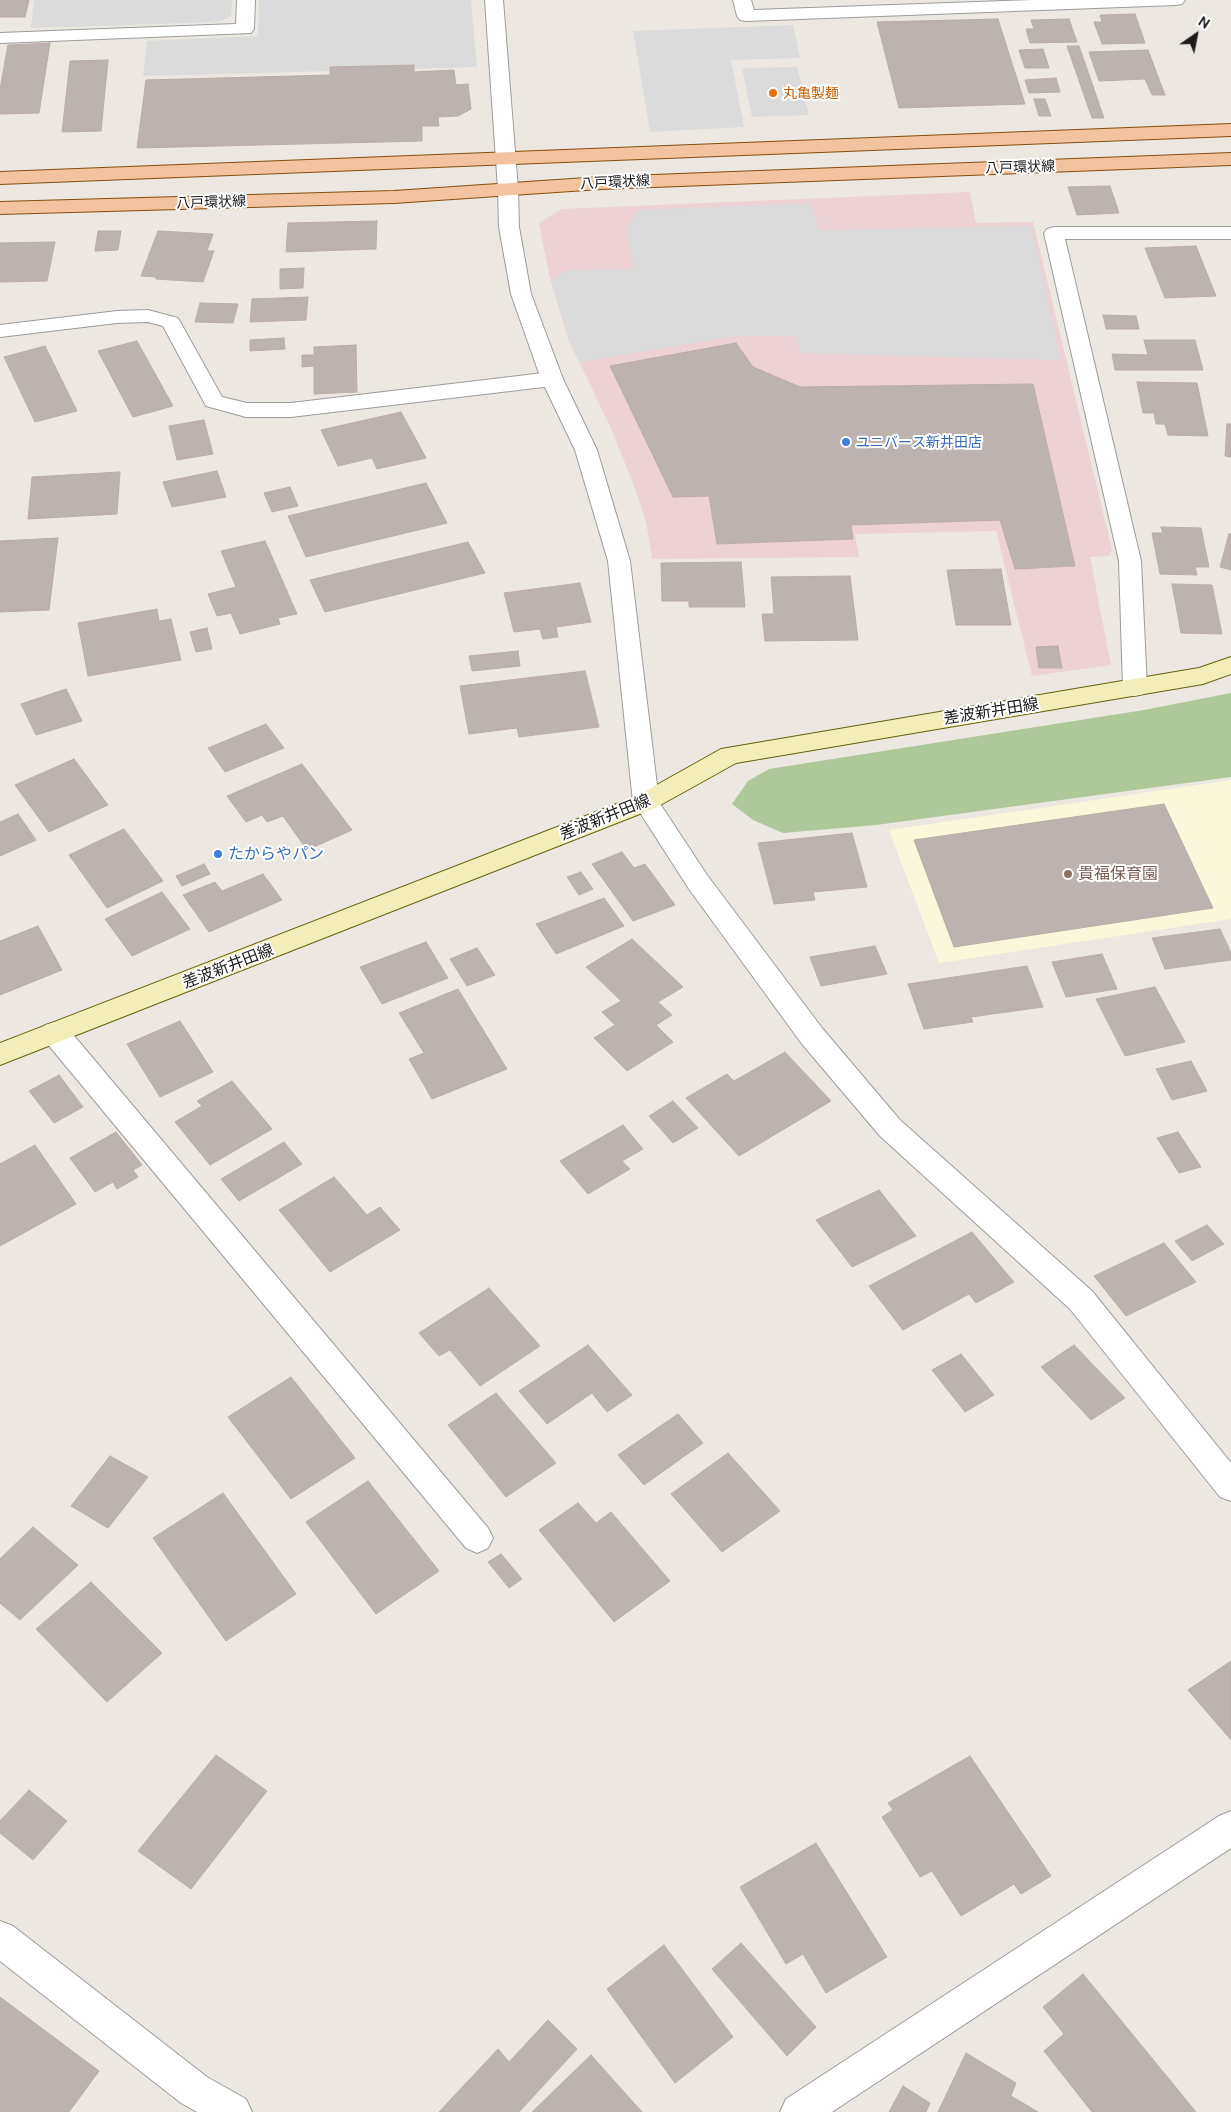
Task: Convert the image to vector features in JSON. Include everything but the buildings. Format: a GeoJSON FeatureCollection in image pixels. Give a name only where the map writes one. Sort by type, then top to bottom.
{"type":"FeatureCollection","features":[{"type":"Feature","properties":{"kind":"main road","name":"八戸環状線"},"geometry":{"type":"LineString","coordinates":[[0,178],[1231,130]]}},
{"type":"Feature","properties":{"kind":"main road","name":"八戸環状線"},"geometry":{"type":"LineString","coordinates":[[0,208],[394,197],[601,183],[1231,159]]}},
{"type":"Feature","properties":{"kind":"main road","name":"差波新井田線"},"geometry":{"type":"LineString","coordinates":[[0,1054],[646,802],[730,755],[1204,676],[1231,665]]}},
{"type":"Feature","properties":{"kind":"street"},"geometry":{"type":"LineString","coordinates":[[0,38],[245,29],[246,0]]}},
{"type":"Feature","properties":{"kind":"street"},"geometry":{"type":"LineString","coordinates":[[494,0],[508,189],[509,227],[521,294],[552,379],[586,450],[619,561],[646,802],[698,882],[824,1050],[890,1128],[1082,1300],[1231,1487]]}},
{"type":"Feature","properties":{"kind":"street"},"geometry":{"type":"LineString","coordinates":[[742,0],[746,16],[1176,0]]}},
{"type":"Feature","properties":{"kind":"street"},"geometry":{"type":"LineString","coordinates":[[1135,688],[1130,562],[1054,233],[1231,232]]}},
{"type":"Feature","properties":{"kind":"street"},"geometry":{"type":"LineString","coordinates":[[0,331],[133,316],[148,316],[171,322],[214,401],[246,410],[291,410],[552,379]]}},
{"type":"Feature","properties":{"kind":"street"},"geometry":{"type":"LineString","coordinates":[[55,1033],[477,1538]]}},
{"type":"Feature","properties":{"kind":"street"},"geometry":{"type":"LineString","coordinates":[[799,2112],[1231,1828]]}},
{"type":"Feature","properties":{"kind":"street"},"geometry":{"type":"LineString","coordinates":[[0,1939],[194,2090],[233,2112]]}},
{"type":"Feature","properties":{"kind":"shaded area"},"geometry":{"type":"Polygon","coordinates":[[[34,0],[232,0],[231,16],[219,22],[31,28],[34,0]]]}},
{"type":"Feature","properties":{"kind":"shaded area"},"geometry":{"type":"Polygon","coordinates":[[[259,0],[471,0],[477,67],[143,76],[147,41],[258,36],[259,0]]]}},
{"type":"Feature","properties":{"kind":"shaded area"},"geometry":{"type":"Polygon","coordinates":[[[793,25],[800,58],[731,60],[744,127],[650,132],[633,31],[793,25]]]}},
{"type":"Feature","properties":{"kind":"shaded area"},"geometry":{"type":"Polygon","coordinates":[[[797,67],[809,115],[752,117],[742,68],[797,67]]]}},
{"type":"Feature","properties":{"kind":"shaded area"},"geometry":{"type":"Polygon","coordinates":[[[970,192],[976,223],[1033,222],[1112,550],[1109,556],[1090,557],[1111,665],[1032,676],[996,531],[855,534],[859,557],[652,559],[646,522],[635,488],[610,426],[568,339],[549,274],[539,223],[562,209],[970,192]]]}},
{"type":"Feature","properties":{"kind":"shaded area"},"geometry":{"type":"Polygon","coordinates":[[[811,203],[819,230],[1031,226],[1061,360],[800,353],[796,336],[735,336],[580,362],[569,339],[551,280],[568,270],[634,269],[627,229],[639,210],[811,203]]]}},
{"type":"Feature","properties":{"kind":"shaded area","name":"貴福保育園"},"geometry":{"type":"Polygon","coordinates":[[[1231,780],[1231,919],[939,963],[889,830],[1231,780]]]}},
{"type":"Feature","properties":{"kind":"green space"},"geometry":{"type":"Polygon","coordinates":[[[1231,693],[1231,777],[876,825],[783,833],[753,820],[732,804],[748,781],[769,769],[1144,710],[1231,693]]]}},
{"type":"Feature","properties":{"kind":"place","name":"丸亀製麺"},"geometry":{"type":"Point","coordinates":[773,93]}},
{"type":"Feature","properties":{"kind":"place","name":"ユニバース新井田店"},"geometry":{"type":"Point","coordinates":[846,442]}},
{"type":"Feature","properties":{"kind":"place","name":"たからやパン"},"geometry":{"type":"Point","coordinates":[218,854]}},
{"type":"Feature","properties":{"kind":"place","name":"貴福保育園"},"geometry":{"type":"Point","coordinates":[1068,874]}}]}
